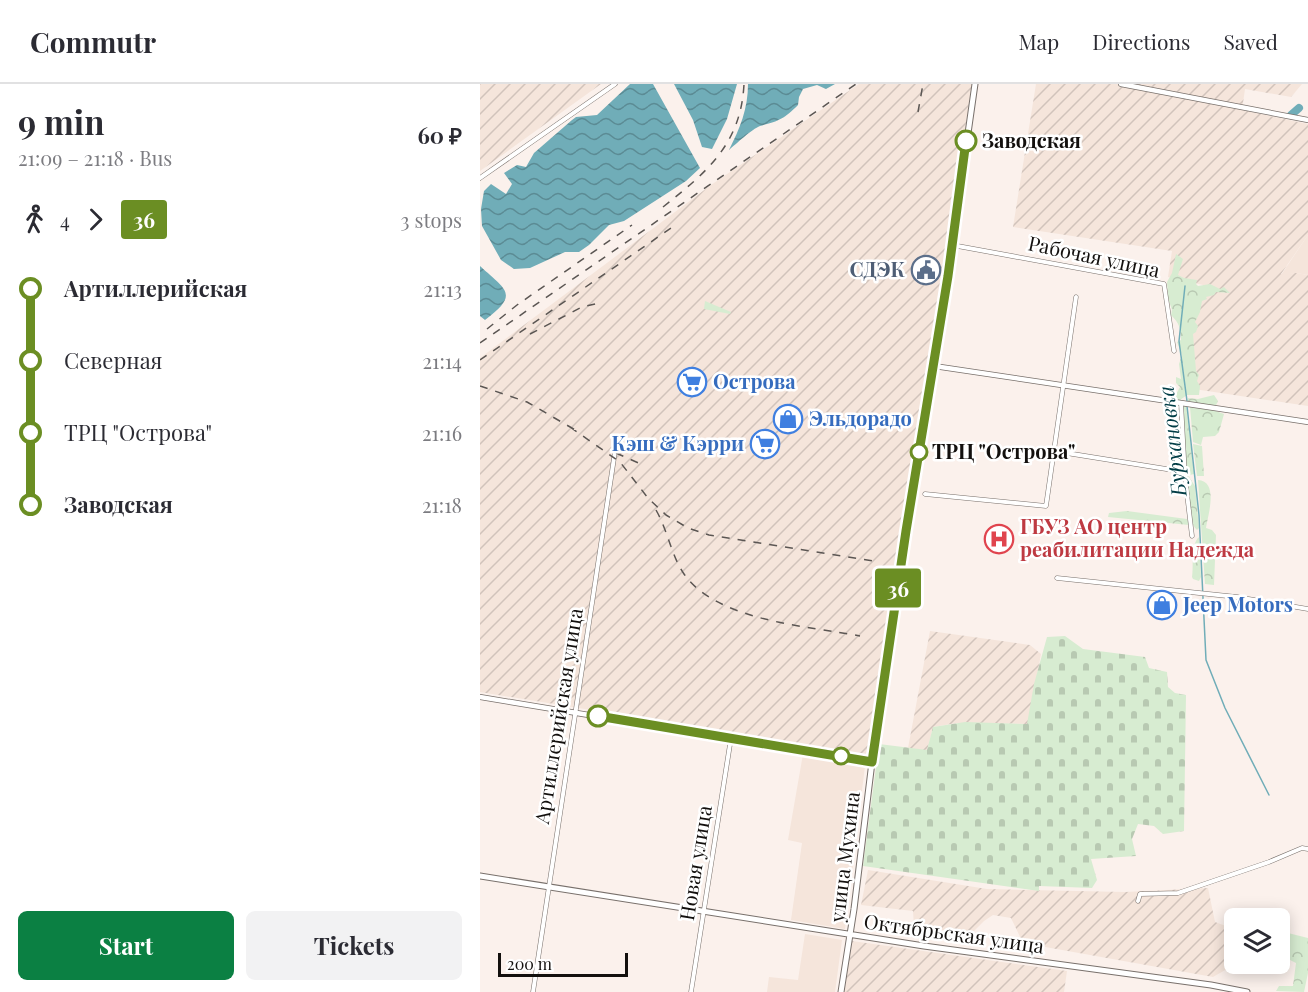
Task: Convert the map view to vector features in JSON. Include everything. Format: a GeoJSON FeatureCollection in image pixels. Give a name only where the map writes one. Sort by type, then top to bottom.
{"type":"FeatureCollection","features":[{"type":"Feature","properties":{"kind":"main road","name":"улица Мухина"},"geometry":{"type":"LineString","coordinates":[[842,992],[872,762],[975,84]]}},
{"type":"Feature","properties":{"kind":"main road","name":"Октябрьская улица"},"geometry":{"type":"LineString","coordinates":[[480,876],[924,946],[1211,985],[1247,992]]}},
{"type":"Feature","properties":{"kind":"street"},"geometry":{"type":"LineString","coordinates":[[480,178],[615,84]]}},
{"type":"Feature","properties":{"kind":"street"},"geometry":{"type":"LineString","coordinates":[[1121,84],[1308,120]]}},
{"type":"Feature","properties":{"kind":"street","name":"Рабочая улица"},"geometry":{"type":"LineString","coordinates":[[952,245],[1164,284],[1174,351]]}},
{"type":"Feature","properties":{"kind":"street"},"geometry":{"type":"LineString","coordinates":[[925,494],[1046,507],[1076,297]]}},
{"type":"Feature","properties":{"kind":"street"},"geometry":{"type":"LineString","coordinates":[[933,366],[1308,422]]}},
{"type":"Feature","properties":{"kind":"street"},"geometry":{"type":"LineString","coordinates":[[1185,404],[1185,472],[1192,536]]}},
{"type":"Feature","properties":{"kind":"street","name":"Артиллерийская улица"},"geometry":{"type":"LineString","coordinates":[[534,992],[615,445]]}},
{"type":"Feature","properties":{"kind":"street"},"geometry":{"type":"LineString","coordinates":[[1054,451],[1185,472]]}},
{"type":"Feature","properties":{"kind":"street"},"geometry":{"type":"LineString","coordinates":[[1057,578],[1201,593],[1308,609]]}},
{"type":"Feature","properties":{"kind":"street"},"geometry":{"type":"LineString","coordinates":[[480,697],[872,762]]}},
{"type":"Feature","properties":{"kind":"street","name":"Новая улица"},"geometry":{"type":"LineString","coordinates":[[691,992],[731,738]]}},
{"type":"Feature","properties":{"kind":"street"},"geometry":{"type":"LineString","coordinates":[[1138,901],[1140,894],[1178,893],[1250,870],[1302,848],[1308,849]]}},
{"type":"Feature","properties":{"kind":"shaded area"},"geometry":{"type":"Polygon","coordinates":[[[480,84],[601,84],[480,171],[480,84]]]}},
{"type":"Feature","properties":{"kind":"shaded area"},"geometry":{"type":"Polygon","coordinates":[[[859,84],[972,84],[867,755],[480,692],[480,358],[711,185],[859,84]]]}},
{"type":"Feature","properties":{"kind":"shaded area"},"geometry":{"type":"Polygon","coordinates":[[[1036,84],[1302,84],[1291,97],[1245,89],[1242,110],[1308,124],[1308,235],[1281,274],[1308,275],[1308,406],[1194,389],[1186,337],[1203,285],[1168,277],[1172,251],[1013,227],[1036,84]]]}},
{"type":"Feature","properties":{"kind":"shaded area"},"geometry":{"type":"Polygon","coordinates":[[[1308,235],[1308,275],[1296,273],[1281,275],[1308,235]]]}},
{"type":"Feature","properties":{"kind":"shaded area"},"geometry":{"type":"Polygon","coordinates":[[[930,631],[1030,645],[1041,654],[1028,724],[957,723],[933,727],[927,751],[908,748],[930,631]]]}},
{"type":"Feature","properties":{"kind":"shaded area"},"geometry":{"type":"Polygon","coordinates":[[[803,754],[865,766],[845,929],[791,920],[802,843],[788,840],[803,754]]]}},
{"type":"Feature","properties":{"kind":"shaded area"},"geometry":{"type":"Polygon","coordinates":[[[868,870],[987,889],[1125,892],[1208,888],[1215,922],[1224,925],[1224,971],[1213,977],[1023,943],[1011,918],[993,915],[972,933],[914,927],[913,911],[861,905],[868,870]]]}},
{"type":"Feature","properties":{"kind":"shaded area"},"geometry":{"type":"Polygon","coordinates":[[[805,934],[842,940],[835,992],[767,992],[769,977],[798,980],[805,934]]]}},
{"type":"Feature","properties":{"kind":"shaded area"},"geometry":{"type":"Polygon","coordinates":[[[852,941],[1067,971],[1064,992],[844,992],[852,941]]]}},
{"type":"Feature","properties":{"kind":"green space"},"geometry":{"type":"Polygon","coordinates":[[[1176,254],[1183,259],[1178,275],[1197,280],[1198,286],[1210,284],[1220,289],[1224,287],[1230,293],[1216,292],[1202,301],[1195,322],[1198,326],[1193,334],[1196,371],[1199,375],[1197,381],[1200,386],[1199,395],[1187,395],[1180,400],[1174,398],[1180,387],[1176,383],[1176,377],[1181,379],[1179,364],[1182,355],[1177,342],[1181,340],[1181,332],[1178,323],[1171,315],[1167,282],[1172,273],[1176,254]]]}},
{"type":"Feature","properties":{"kind":"green space"},"geometry":{"type":"Polygon","coordinates":[[[705,301],[731,312],[730,314],[704,309],[705,301]]]}},
{"type":"Feature","properties":{"kind":"green space"},"geometry":{"type":"Polygon","coordinates":[[[1214,395],[1218,401],[1215,407],[1188,401],[1188,398],[1198,399],[1214,395]]]}},
{"type":"Feature","properties":{"kind":"green space"},"geometry":{"type":"Polygon","coordinates":[[[1182,405],[1186,405],[1194,474],[1190,475],[1185,463],[1182,405]]]}},
{"type":"Feature","properties":{"kind":"green space"},"geometry":{"type":"Polygon","coordinates":[[[1190,407],[1210,409],[1224,414],[1219,432],[1215,436],[1203,437],[1201,445],[1193,442],[1190,407]]]}},
{"type":"Feature","properties":{"kind":"green space"},"geometry":{"type":"Polygon","coordinates":[[[1193,444],[1202,446],[1204,476],[1197,476],[1193,444]]]}},
{"type":"Feature","properties":{"kind":"green space"},"geometry":{"type":"Polygon","coordinates":[[[1187,474],[1195,486],[1199,528],[1197,530],[1190,518],[1189,494],[1185,482],[1187,474]]]}},
{"type":"Feature","properties":{"kind":"green space"},"geometry":{"type":"Polygon","coordinates":[[[1198,480],[1208,486],[1210,492],[1211,500],[1206,528],[1212,530],[1216,535],[1214,585],[1205,584],[1198,480]]]}},
{"type":"Feature","properties":{"kind":"green space"},"geometry":{"type":"Polygon","coordinates":[[[1127,511],[1187,519],[1189,525],[1108,517],[1109,513],[1127,511]]]}},
{"type":"Feature","properties":{"kind":"green space"},"geometry":{"type":"Polygon","coordinates":[[[1199,537],[1201,577],[1199,581],[1192,577],[1193,550],[1199,537]]]}},
{"type":"Feature","properties":{"kind":"green space"},"geometry":{"type":"Polygon","coordinates":[[[1065,636],[1083,649],[1145,657],[1149,668],[1167,672],[1168,687],[1175,693],[1186,695],[1184,831],[1163,834],[1154,826],[1138,824],[1132,839],[1136,856],[1091,859],[1097,880],[1092,888],[1039,886],[1039,891],[863,866],[879,744],[927,750],[933,727],[965,722],[1027,724],[1034,684],[1047,637],[1065,636]]]}},
{"type":"Feature","properties":{"kind":"green space"},"geometry":{"type":"Polygon","coordinates":[[[1290,934],[1308,938],[1308,973],[1304,992],[1276,991],[1279,986],[1293,986],[1296,963],[1290,960],[1290,934]]]}},
{"type":"Feature","properties":{"kind":"water"},"geometry":{"type":"Polygon","coordinates":[[[630,84],[653,84],[700,168],[686,181],[624,221],[609,225],[579,252],[565,252],[530,268],[514,269],[501,260],[482,226],[481,209],[484,191],[491,184],[506,194],[512,184],[504,173],[517,165],[526,167],[534,153],[572,120],[576,117],[597,115],[630,84]]]}},
{"type":"Feature","properties":{"kind":"water"},"geometry":{"type":"Polygon","coordinates":[[[674,84],[737,84],[727,119],[712,149],[702,147],[693,120],[674,84]]]}},
{"type":"Feature","properties":{"kind":"water"},"geometry":{"type":"Polygon","coordinates":[[[748,84],[835,84],[826,89],[817,85],[803,89],[798,105],[789,113],[777,121],[760,126],[729,150],[743,118],[748,84]]]}},
{"type":"Feature","properties":{"kind":"water"},"geometry":{"type":"Polygon","coordinates":[[[480,266],[502,287],[506,298],[503,304],[485,320],[480,316],[480,266]]]}},
{"type":"Feature","properties":{"kind":"waterway","name":"Бурхановка"},"geometry":{"type":"LineString","coordinates":[[1291,115],[1299,108]]}},
{"type":"Feature","properties":{"kind":"waterway","name":"Бурхановка"},"geometry":{"type":"LineString","coordinates":[[1185,286],[1179,341],[1187,401]]}},
{"type":"Feature","properties":{"kind":"waterway","name":"Бурхановка"},"geometry":{"type":"LineString","coordinates":[[1187,406],[1199,515],[1206,660],[1225,708],[1269,795]]}},
{"type":"Feature","properties":{"kind":"railway"},"geometry":{"type":"LineString","coordinates":[[663,207],[707,169],[729,140],[736,124],[744,84]]}},
{"type":"Feature","properties":{"kind":"railway"},"geometry":{"type":"LineString","coordinates":[[480,343],[856,84]]}},
{"type":"Feature","properties":{"kind":"railway"},"geometry":{"type":"LineString","coordinates":[[918,112],[923,84]]}},
{"type":"Feature","properties":{"kind":"railway"},"geometry":{"type":"LineString","coordinates":[[487,329],[517,305],[632,225]]}},
{"type":"Feature","properties":{"kind":"railway"},"geometry":{"type":"LineString","coordinates":[[480,360],[674,226]]}},
{"type":"Feature","properties":{"kind":"railway"},"geometry":{"type":"LineString","coordinates":[[530,334],[582,307],[599,303]]}},
{"type":"Feature","properties":{"kind":"railway"},"geometry":{"type":"LineString","coordinates":[[480,386],[527,402],[577,431]]}},
{"type":"Feature","properties":{"kind":"railway"},"geometry":{"type":"LineString","coordinates":[[570,427],[620,462],[648,498],[666,515],[688,528],[709,535],[874,561]]}},
{"type":"Feature","properties":{"kind":"railway"},"geometry":{"type":"LineString","coordinates":[[616,453],[643,465]]}},
{"type":"Feature","properties":{"kind":"railway"},"geometry":{"type":"LineString","coordinates":[[656,510],[684,574],[699,590],[718,602],[764,619],[860,636]]}},
{"type":"Feature","properties":{"kind":"bus line","name":"36"},"geometry":{"type":"LineString","coordinates":[[598,716],[872,762],[906,531],[948,276],[966,141]]}},
{"type":"Feature","properties":{"kind":"place","name":"Заводская"},"geometry":{"type":"Point","coordinates":[966,141]}},
{"type":"Feature","properties":{"kind":"place","name":"СДЭК"},"geometry":{"type":"Point","coordinates":[926,270]}},
{"type":"Feature","properties":{"kind":"place","name":"Острова"},"geometry":{"type":"Point","coordinates":[692,382]}},
{"type":"Feature","properties":{"kind":"place","name":"Эльдорадо"},"geometry":{"type":"Point","coordinates":[788,419]}},
{"type":"Feature","properties":{"kind":"place","name":"Кэш & Кэрри"},"geometry":{"type":"Point","coordinates":[765,444]}},
{"type":"Feature","properties":{"kind":"place","name":"ТРЦ \"Острова\""},"geometry":{"type":"Point","coordinates":[919,452]}},
{"type":"Feature","properties":{"kind":"place","name":"ГБУЗ АО центр реабилитации Надежда"},"geometry":{"type":"Point","coordinates":[999,539]}},
{"type":"Feature","properties":{"kind":"place","name":"Jeep Motors"},"geometry":{"type":"Point","coordinates":[1162,605]}}]}
